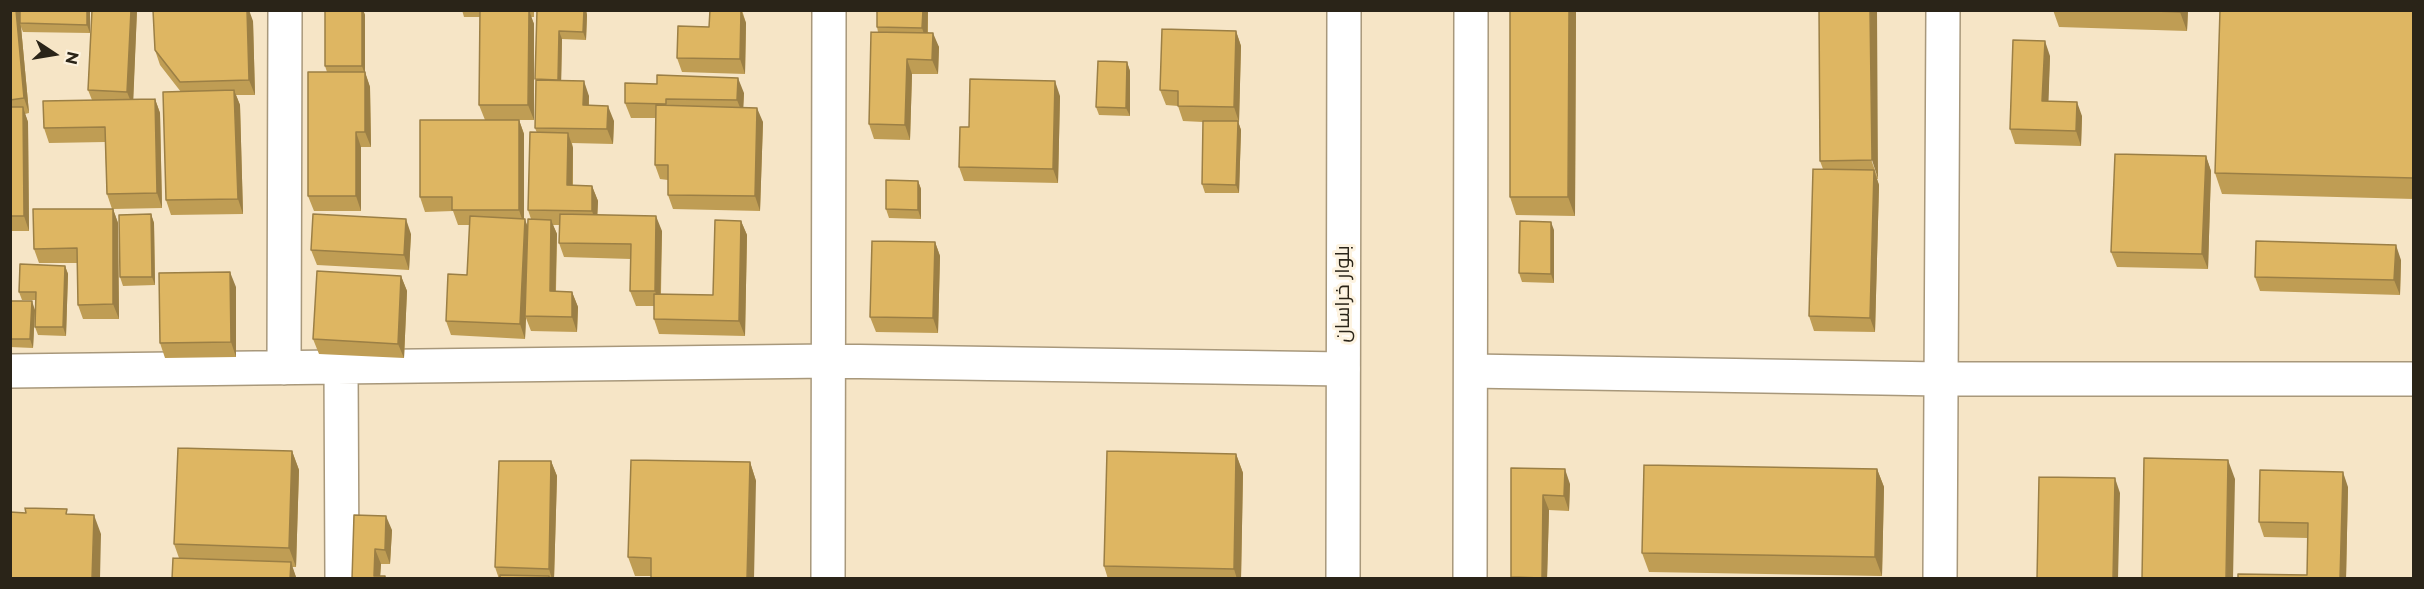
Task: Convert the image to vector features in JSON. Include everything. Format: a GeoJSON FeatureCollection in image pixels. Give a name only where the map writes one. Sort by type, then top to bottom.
{"type":"FeatureCollection","features":[{"type":"Feature","properties":{"kind":"street"},"geometry":{"type":"LineString","coordinates":[[284,368],[285,10]]}},
{"type":"Feature","properties":{"kind":"street"},"geometry":{"type":"LineString","coordinates":[[828,579],[829,10]]}},
{"type":"Feature","properties":{"kind":"street","name":"بلوار خراسان"},"geometry":{"type":"LineString","coordinates":[[1343,579],[1344,10]]}},
{"type":"Feature","properties":{"kind":"street"},"geometry":{"type":"LineString","coordinates":[[1470,579],[1471,10]]}},
{"type":"Feature","properties":{"kind":"street"},"geometry":{"type":"LineString","coordinates":[[1940,579],[1943,10]]}},
{"type":"Feature","properties":{"kind":"street"},"geometry":{"type":"LineString","coordinates":[[10,371],[828,361],[1343,369]]}},
{"type":"Feature","properties":{"kind":"street"},"geometry":{"type":"LineString","coordinates":[[341,367],[342,579]]}},
{"type":"Feature","properties":{"kind":"street"},"geometry":{"type":"LineString","coordinates":[[1471,371],[1940,379],[2414,379]]}},
{"type":"Feature","properties":{"kind":"building"},"geometry":{"type":"Polygon","coordinates":[[[10,10],[16,10],[24,98],[10,100],[10,10]]]}},
{"type":"Feature","properties":{"kind":"building"},"geometry":{"type":"Polygon","coordinates":[[[20,10],[87,10],[87,25],[20,23],[20,10]]]}},
{"type":"Feature","properties":{"kind":"building"},"geometry":{"type":"Polygon","coordinates":[[[92,10],[131,10],[127,92],[88,90],[92,10]]]}},
{"type":"Feature","properties":{"kind":"building"},"geometry":{"type":"Polygon","coordinates":[[[153,10],[247,10],[249,80],[180,82],[155,50],[153,10]]]}},
{"type":"Feature","properties":{"kind":"building"},"geometry":{"type":"Polygon","coordinates":[[[325,10],[362,10],[362,66],[325,66],[325,10]]]}},
{"type":"Feature","properties":{"kind":"building"},"geometry":{"type":"Polygon","coordinates":[[[480,10],[529,10],[528,105],[479,105],[480,10]]]}},
{"type":"Feature","properties":{"kind":"building"},"geometry":{"type":"Polygon","coordinates":[[[537,10],[584,10],[583,32],[559,31],[558,80],[535,79],[537,10]]]}},
{"type":"Feature","properties":{"kind":"building"},"geometry":{"type":"Polygon","coordinates":[[[710,10],[741,10],[740,59],[677,58],[678,26],[709,27],[710,10]]]}},
{"type":"Feature","properties":{"kind":"building"},"geometry":{"type":"Polygon","coordinates":[[[877,10],[923,10],[922,28],[877,27],[877,10]]]}},
{"type":"Feature","properties":{"kind":"building"},"geometry":{"type":"Polygon","coordinates":[[[1510,10],[1569,10],[1568,197],[1510,197],[1510,10]]]}},
{"type":"Feature","properties":{"kind":"building"},"geometry":{"type":"Polygon","coordinates":[[[1819,10],[1870,10],[1872,160],[1820,161],[1819,10]]]}},
{"type":"Feature","properties":{"kind":"building"},"geometry":{"type":"Polygon","coordinates":[[[2129,10],[2180,10],[2180,12],[2129,10]]]}},
{"type":"Feature","properties":{"kind":"building"},"geometry":{"type":"Polygon","coordinates":[[[2220,10],[2414,10],[2414,178],[2215,173],[2220,10]]]}},
{"type":"Feature","properties":{"kind":"building"},"geometry":{"type":"Polygon","coordinates":[[[1162,29],[1236,31],[1234,107],[1178,106],[1178,91],[1160,90],[1162,29]]]}},
{"type":"Feature","properties":{"kind":"building"},"geometry":{"type":"Polygon","coordinates":[[[871,32],[933,33],[932,60],[907,59],[905,125],[869,124],[871,32]]]}},
{"type":"Feature","properties":{"kind":"building"},"geometry":{"type":"Polygon","coordinates":[[[2013,40],[2045,41],[2042,101],[2077,102],[2076,131],[2010,129],[2013,40]]]}},
{"type":"Feature","properties":{"kind":"building"},"geometry":{"type":"Polygon","coordinates":[[[1098,61],[1127,62],[1126,108],[1096,107],[1098,61]]]}},
{"type":"Feature","properties":{"kind":"building"},"geometry":{"type":"Polygon","coordinates":[[[308,72],[365,72],[365,132],[356,132],[356,196],[308,196],[308,72]]]}},
{"type":"Feature","properties":{"kind":"building"},"geometry":{"type":"Polygon","coordinates":[[[657,75],[738,78],[737,100],[666,99],[666,104],[625,103],[625,83],[657,84],[657,75]]]}},
{"type":"Feature","properties":{"kind":"building"},"geometry":{"type":"Polygon","coordinates":[[[970,79],[1055,81],[1053,169],[959,167],[960,127],[969,127],[970,79]]]}},
{"type":"Feature","properties":{"kind":"building"},"geometry":{"type":"Polygon","coordinates":[[[536,80],[584,81],[583,105],[608,106],[607,129],[535,128],[536,80]]]}},
{"type":"Feature","properties":{"kind":"building"},"geometry":{"type":"Polygon","coordinates":[[[234,90],[238,199],[166,200],[163,92],[234,90]]]}},
{"type":"Feature","properties":{"kind":"building"},"geometry":{"type":"Polygon","coordinates":[[[155,99],[157,193],[107,194],[105,127],[44,128],[43,101],[155,99]]]}},
{"type":"Feature","properties":{"kind":"building"},"geometry":{"type":"Polygon","coordinates":[[[656,105],[757,108],[755,196],[668,195],[668,165],[655,165],[656,105]]]}},
{"type":"Feature","properties":{"kind":"building"},"geometry":{"type":"Polygon","coordinates":[[[10,107],[23,107],[24,216],[10,216],[10,107]]]}},
{"type":"Feature","properties":{"kind":"building"},"geometry":{"type":"Polygon","coordinates":[[[420,120],[519,120],[519,210],[452,210],[452,197],[420,197],[420,120]]]}},
{"type":"Feature","properties":{"kind":"building"},"geometry":{"type":"Polygon","coordinates":[[[1203,121],[1238,121],[1236,185],[1202,184],[1203,121]]]}},
{"type":"Feature","properties":{"kind":"building"},"geometry":{"type":"Polygon","coordinates":[[[530,132],[568,133],[567,185],[592,186],[592,211],[528,210],[530,132]]]}},
{"type":"Feature","properties":{"kind":"building"},"geometry":{"type":"Polygon","coordinates":[[[2115,154],[2206,156],[2202,254],[2111,252],[2115,154]]]}},
{"type":"Feature","properties":{"kind":"building"},"geometry":{"type":"Polygon","coordinates":[[[1813,169],[1874,170],[1870,318],[1809,316],[1813,169]]]}},
{"type":"Feature","properties":{"kind":"building"},"geometry":{"type":"Polygon","coordinates":[[[886,180],[918,181],[918,210],[886,209],[886,180]]]}},
{"type":"Feature","properties":{"kind":"building"},"geometry":{"type":"Polygon","coordinates":[[[33,209],[113,209],[113,304],[78,305],[77,248],[34,249],[33,209]]]}},
{"type":"Feature","properties":{"kind":"building"},"geometry":{"type":"Polygon","coordinates":[[[151,214],[152,277],[120,277],[119,215],[151,214]]]}},
{"type":"Feature","properties":{"kind":"building"},"geometry":{"type":"Polygon","coordinates":[[[313,214],[406,219],[404,255],[311,250],[313,214]]]}},
{"type":"Feature","properties":{"kind":"building"},"geometry":{"type":"Polygon","coordinates":[[[560,214],[656,216],[655,291],[630,291],[631,244],[559,243],[560,214]]]}},
{"type":"Feature","properties":{"kind":"building"},"geometry":{"type":"Polygon","coordinates":[[[470,216],[525,219],[520,324],[446,321],[448,274],[467,275],[470,216]]]}},
{"type":"Feature","properties":{"kind":"building"},"geometry":{"type":"Polygon","coordinates":[[[528,219],[551,220],[550,291],[572,292],[572,317],[525,316],[528,219]]]}},
{"type":"Feature","properties":{"kind":"building"},"geometry":{"type":"Polygon","coordinates":[[[715,220],[741,221],[739,321],[654,319],[654,294],[713,295],[715,220]]]}},
{"type":"Feature","properties":{"kind":"building"},"geometry":{"type":"Polygon","coordinates":[[[1520,221],[1551,222],[1551,274],[1519,273],[1520,221]]]}},
{"type":"Feature","properties":{"kind":"building"},"geometry":{"type":"Polygon","coordinates":[[[872,241],[935,242],[933,318],[870,317],[872,241]]]}},
{"type":"Feature","properties":{"kind":"building"},"geometry":{"type":"Polygon","coordinates":[[[2256,241],[2396,245],[2394,280],[2255,277],[2256,241]]]}},
{"type":"Feature","properties":{"kind":"building"},"geometry":{"type":"Polygon","coordinates":[[[20,264],[65,266],[63,327],[35,327],[36,292],[19,292],[20,264]]]}},
{"type":"Feature","properties":{"kind":"building"},"geometry":{"type":"Polygon","coordinates":[[[317,271],[401,276],[398,344],[313,339],[317,271]]]}},
{"type":"Feature","properties":{"kind":"building"},"geometry":{"type":"Polygon","coordinates":[[[230,272],[231,342],[160,343],[159,273],[230,272]]]}},
{"type":"Feature","properties":{"kind":"building"},"geometry":{"type":"Polygon","coordinates":[[[10,301],[32,301],[30,339],[10,339],[10,301]]]}},
{"type":"Feature","properties":{"kind":"building"},"geometry":{"type":"Polygon","coordinates":[[[178,448],[292,451],[289,548],[174,544],[178,448]]]}},
{"type":"Feature","properties":{"kind":"building"},"geometry":{"type":"Polygon","coordinates":[[[1107,451],[1236,454],[1234,569],[1104,566],[1107,451]]]}},
{"type":"Feature","properties":{"kind":"building"},"geometry":{"type":"Polygon","coordinates":[[[2144,458],[2228,460],[2226,579],[2142,579],[2144,458]]]}},
{"type":"Feature","properties":{"kind":"building"},"geometry":{"type":"Polygon","coordinates":[[[631,460],[750,462],[747,579],[651,579],[651,558],[628,557],[631,460]]]}},
{"type":"Feature","properties":{"kind":"building"},"geometry":{"type":"Polygon","coordinates":[[[499,461],[551,461],[549,569],[495,567],[499,461]]]}},
{"type":"Feature","properties":{"kind":"building"},"geometry":{"type":"Polygon","coordinates":[[[1644,465],[1877,469],[1875,557],[1642,553],[1644,465]]]}},
{"type":"Feature","properties":{"kind":"building"},"geometry":{"type":"Polygon","coordinates":[[[1511,468],[1565,469],[1564,496],[1543,495],[1542,578],[1511,577],[1511,468]]]}},
{"type":"Feature","properties":{"kind":"building"},"geometry":{"type":"Polygon","coordinates":[[[2260,470],[2343,472],[2340,579],[2238,579],[2238,574],[2307,575],[2308,523],[2259,522],[2260,470]]]}},
{"type":"Feature","properties":{"kind":"building"},"geometry":{"type":"Polygon","coordinates":[[[2039,477],[2115,478],[2113,579],[2037,579],[2039,477]]]}},
{"type":"Feature","properties":{"kind":"building"},"geometry":{"type":"Polygon","coordinates":[[[25,508],[67,509],[66,514],[94,515],[92,579],[10,579],[10,512],[26,513],[25,508]]]}},
{"type":"Feature","properties":{"kind":"building"},"geometry":{"type":"Polygon","coordinates":[[[354,515],[386,516],[385,550],[375,549],[374,576],[385,576],[385,579],[352,579],[354,515]]]}},
{"type":"Feature","properties":{"kind":"building"},"geometry":{"type":"Polygon","coordinates":[[[173,558],[291,562],[290,579],[172,579],[173,558]]]}},
{"type":"Feature","properties":{"kind":"building"},"geometry":{"type":"Polygon","coordinates":[[[500,575],[549,576],[549,579],[500,579],[500,575]]]}}]}
